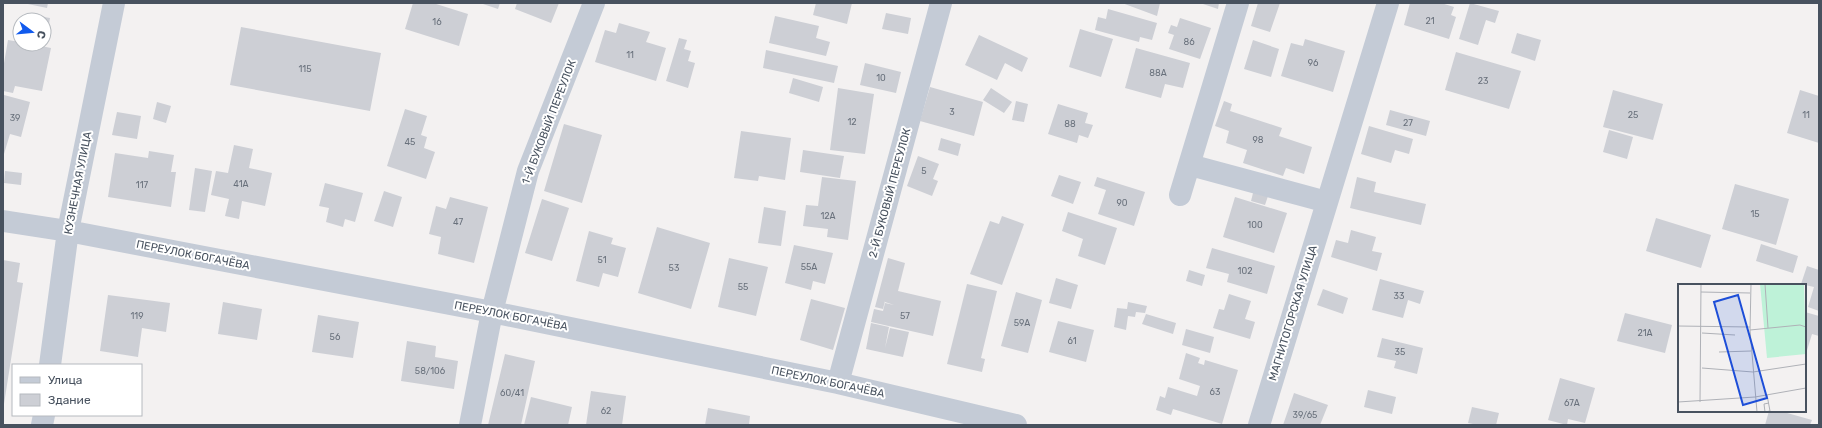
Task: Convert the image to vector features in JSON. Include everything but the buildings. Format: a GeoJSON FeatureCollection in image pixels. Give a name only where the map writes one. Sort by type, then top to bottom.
{"type":"FeatureCollection","features":[{"type":"Feature","properties":{"kind":"street","name":"КУЗНЕЧНАЯ УЛИЦА"},"geometry":{"type":"LineString","coordinates":[[50,364],[68,231],[114,3]]}},
{"type":"Feature","properties":{"kind":"street","name":"1-Й БУКОВЫЙ ПЕРЕУЛОК"},"geometry":{"type":"LineString","coordinates":[[492,312],[528,171],[594,3]]}},
{"type":"Feature","properties":{"kind":"street","name":"2-Й БУКОВЫЙ ПЕРЕУЛОК"},"geometry":{"type":"LineString","coordinates":[[838,383],[941,3]]}},
{"type":"Feature","properties":{"kind":"street"},"geometry":{"type":"LineString","coordinates":[[1180,195],[1238,3]]}},
{"type":"Feature","properties":{"kind":"street","name":"МАГНИТОГОРСКАЯ УЛИЦА"},"geometry":{"type":"LineString","coordinates":[[1259,425],[1388,3]]}},
{"type":"Feature","properties":{"kind":"street"},"geometry":{"type":"LineString","coordinates":[[1190,165],[1327,202]]}},
{"type":"Feature","properties":{"kind":"street","name":"ПЕРЕУЛОК БОГАЧЁВА"},"geometry":{"type":"LineString","coordinates":[[3,221],[68,231],[492,312],[838,383],[1016,425]]}},
{"type":"Feature","properties":{"kind":"street"},"geometry":{"type":"LineString","coordinates":[[470,425],[492,312]]}}]}
